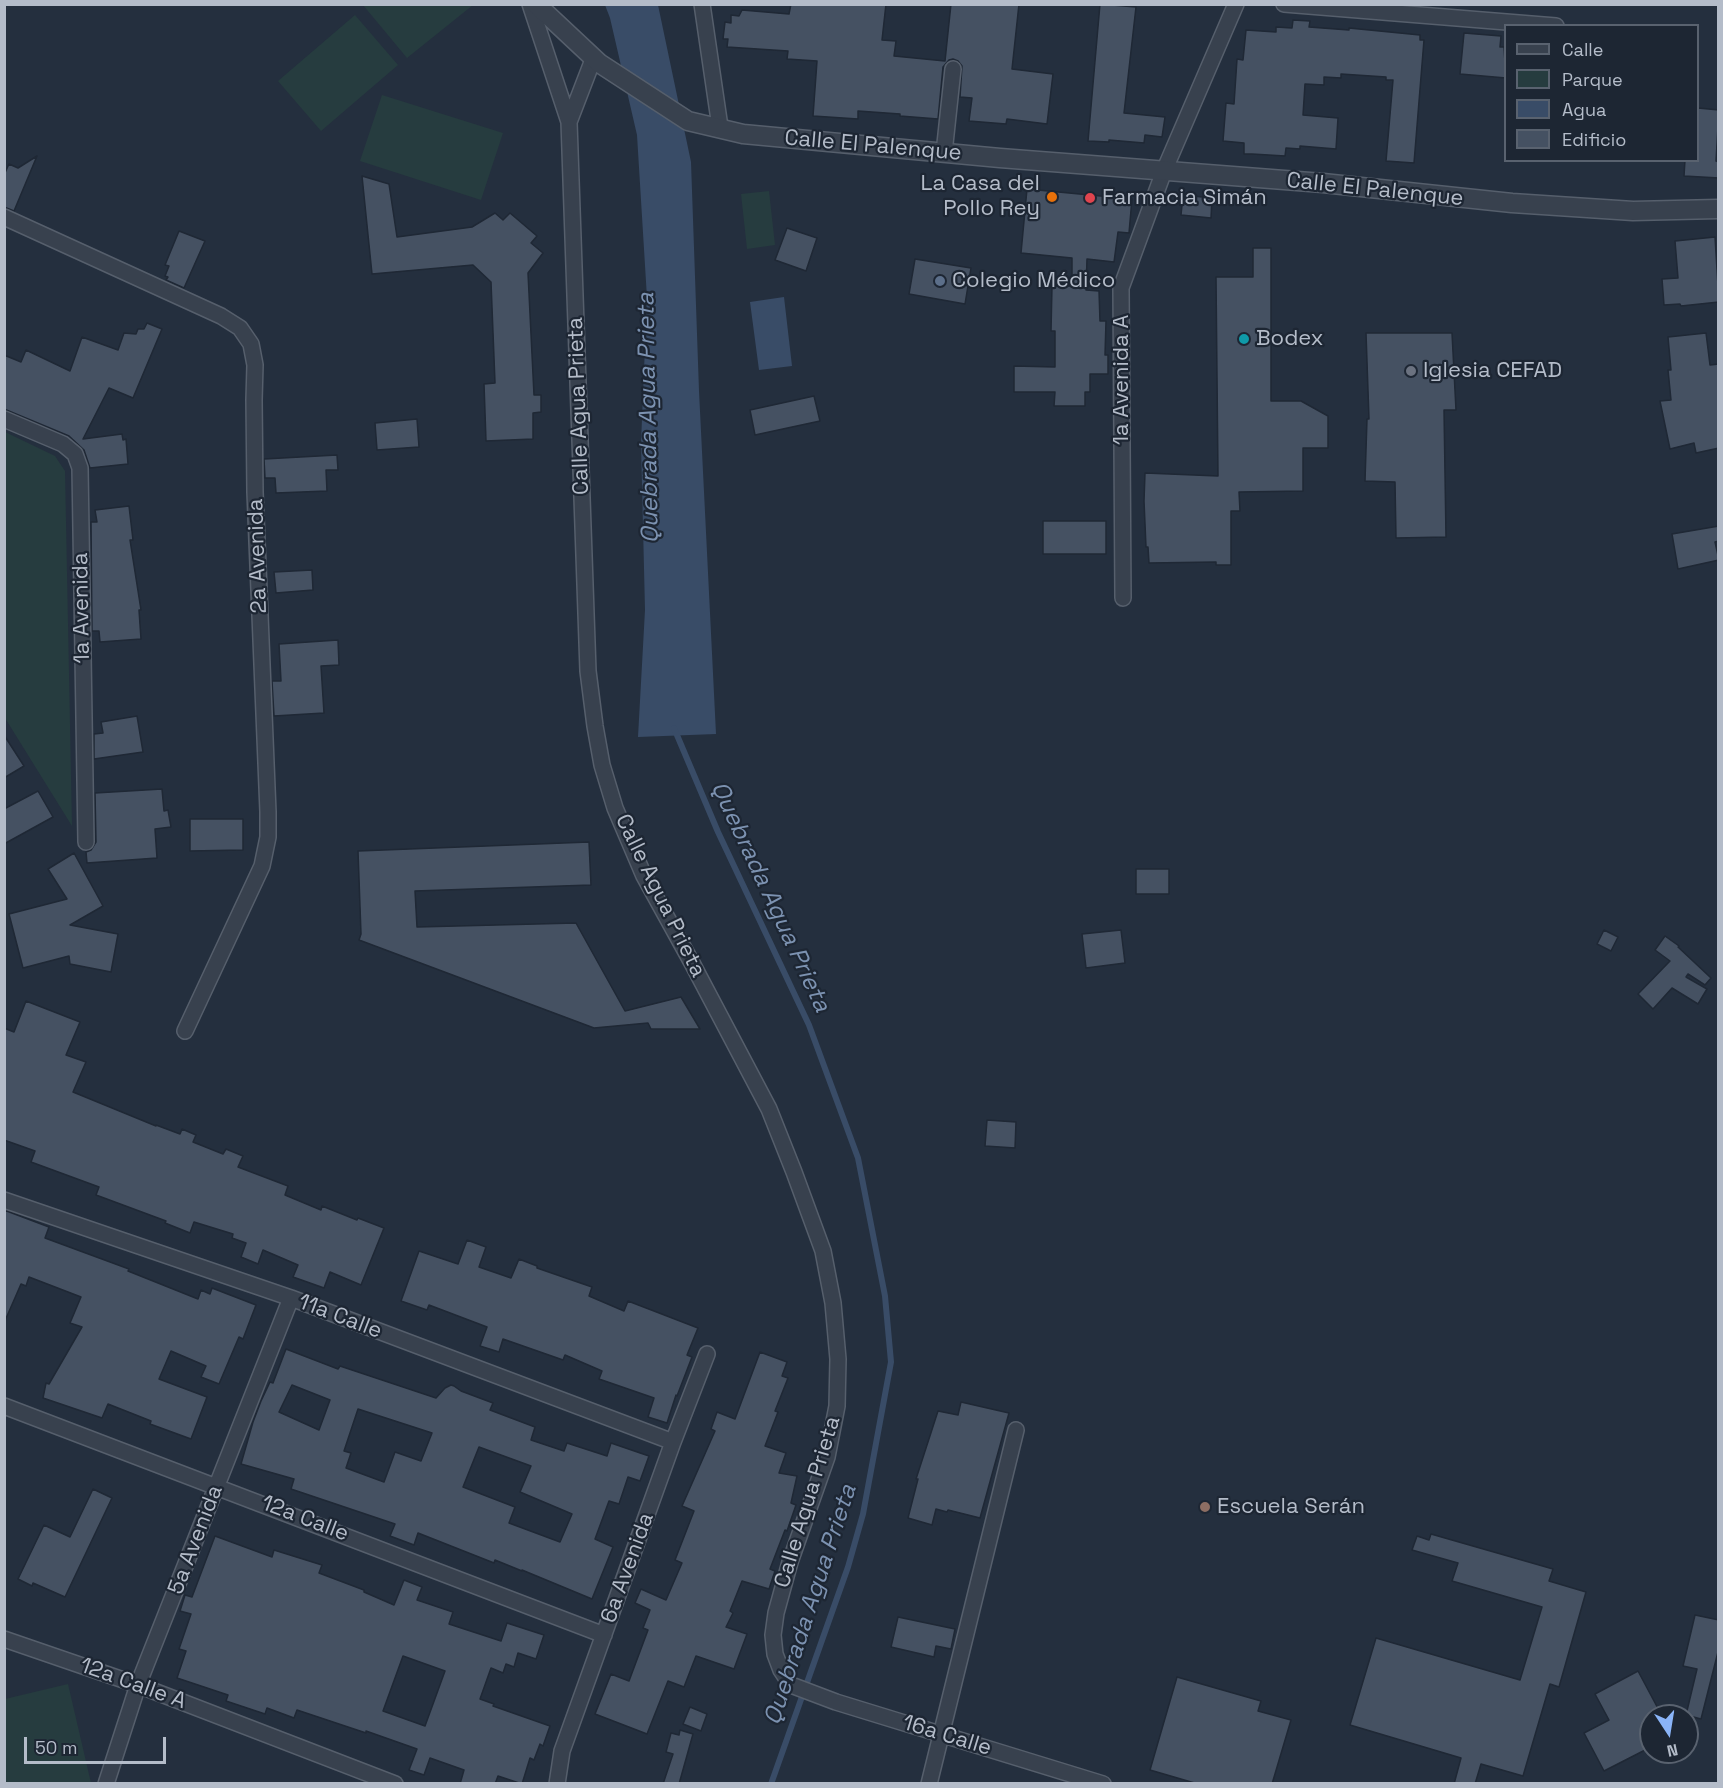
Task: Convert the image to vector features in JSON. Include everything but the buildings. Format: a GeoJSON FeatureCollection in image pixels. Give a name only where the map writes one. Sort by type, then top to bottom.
{"type":"FeatureCollection","features":[{"type":"Feature","properties":{"kind":"street","name":"Calle Agua Prieta"},"geometry":{"type":"LineString","coordinates":[[530,4],[565,104],[569,122],[588,671],[602,765],[615,808],[644,876],[769,1109],[795,1172],[823,1251],[833,1303],[838,1359],[837,1406],[827,1457],[782,1587],[773,1635],[775,1654],[781,1670],[791,1684]]}},
{"type":"Feature","properties":{"kind":"street","name":"Calle El Palenque"},"geometry":{"type":"LineString","coordinates":[[536,4],[596,60],[688,121],[743,134],[944,153],[1323,183],[1512,203],[1633,211],[1719,209]]}},
{"type":"Feature","properties":{"kind":"street"},"geometry":{"type":"LineString","coordinates":[[702,4],[720,127]]}},
{"type":"Feature","properties":{"kind":"street","name":"1a Avenida A"},"geometry":{"type":"LineString","coordinates":[[1123,598],[1121,288],[1164,171],[1236,4]]}},
{"type":"Feature","properties":{"kind":"street"},"geometry":{"type":"LineString","coordinates":[[1284,4],[1531,24]]}},
{"type":"Feature","properties":{"kind":"street"},"geometry":{"type":"LineString","coordinates":[[569,122],[596,60]]}},
{"type":"Feature","properties":{"kind":"street"},"geometry":{"type":"LineString","coordinates":[[944,153],[953,69]]}},
{"type":"Feature","properties":{"kind":"street","name":"2a Avenida"},"geometry":{"type":"LineString","coordinates":[[4,217],[221,316],[240,328],[251,345],[255,365],[255,492],[268,812],[267,837],[262,866],[185,1031]]}},
{"type":"Feature","properties":{"kind":"street","name":"1a Avenida"},"geometry":{"type":"LineString","coordinates":[[4,418],[63,444],[75,454],[80,468],[86,842]]}},
{"type":"Feature","properties":{"kind":"street","name":"11a Calle"},"geometry":{"type":"LineString","coordinates":[[4,1200],[291,1298],[673,1442]]}},
{"type":"Feature","properties":{"kind":"street","name":"5a Avenida"},"geometry":{"type":"LineString","coordinates":[[106,1784],[138,1685],[291,1298]]}},
{"type":"Feature","properties":{"kind":"street","name":"6a Avenida"},"geometry":{"type":"LineString","coordinates":[[557,1784],[562,1751],[707,1354]]}},
{"type":"Feature","properties":{"kind":"street","name":"12a Calle"},"geometry":{"type":"LineString","coordinates":[[4,1406],[604,1635]]}},
{"type":"Feature","properties":{"kind":"street"},"geometry":{"type":"LineString","coordinates":[[931,1776],[1016,1430]]}},
{"type":"Feature","properties":{"kind":"street","name":"12a Calle A"},"geometry":{"type":"LineString","coordinates":[[4,1639],[138,1685],[395,1784]]}},
{"type":"Feature","properties":{"kind":"street","name":"16a Calle"},"geometry":{"type":"LineString","coordinates":[[791,1684],[836,1702],[1103,1784]]}},
{"type":"Feature","properties":{"kind":"green space"},"geometry":{"type":"Polygon","coordinates":[[[363,4],[473,5],[407,58],[363,4]]]}},
{"type":"Feature","properties":{"kind":"green space"},"geometry":{"type":"Polygon","coordinates":[[[355,15],[398,65],[321,131],[278,81],[355,15]]]}},
{"type":"Feature","properties":{"kind":"green space"},"geometry":{"type":"Polygon","coordinates":[[[382,95],[503,133],[481,200],[360,161],[382,95]]]}},
{"type":"Feature","properties":{"kind":"green space"},"geometry":{"type":"Polygon","coordinates":[[[769,191],[775,245],[747,249],[741,194],[769,191]]]}},
{"type":"Feature","properties":{"kind":"green space"},"geometry":{"type":"Polygon","coordinates":[[[5,432],[55,456],[65,471],[72,826],[5,718],[5,432]]]}},
{"type":"Feature","properties":{"kind":"green space"},"geometry":{"type":"Polygon","coordinates":[[[68,1684],[91,1783],[5,1783],[5,1699],[68,1684]]]}},
{"type":"Feature","properties":{"kind":"water"},"geometry":{"type":"Polygon","coordinates":[[[605,5],[658,5],[691,162],[699,391],[716,734],[638,737],[645,610],[641,443],[647,298],[637,135],[605,5]]]}},
{"type":"Feature","properties":{"kind":"water"},"geometry":{"type":"Polygon","coordinates":[[[784,297],[792,366],[759,370],[750,302],[784,297]]]}},
{"type":"Feature","properties":{"kind":"waterway","name":"Quebrada Agua Prieta"},"geometry":{"type":"LineString","coordinates":[[674,728],[718,832],[809,1025],[858,1158],[885,1296],[891,1362],[863,1514],[848,1567],[771,1784]]}},
{"type":"Feature","properties":{"kind":"place","name":"La Casa del Pollo Rey"},"geometry":{"type":"Point","coordinates":[1052,197]}},
{"type":"Feature","properties":{"kind":"place","name":"Farmacia Simán"},"geometry":{"type":"Point","coordinates":[1090,198]}},
{"type":"Feature","properties":{"kind":"place","name":"Colegio Médico"},"geometry":{"type":"Point","coordinates":[940,281]}},
{"type":"Feature","properties":{"kind":"place","name":"Bodex"},"geometry":{"type":"Point","coordinates":[1244,339]}},
{"type":"Feature","properties":{"kind":"place","name":"Iglesia CEFAD"},"geometry":{"type":"Point","coordinates":[1411,371]}},
{"type":"Feature","properties":{"kind":"place","name":"Escuela Serán"},"geometry":{"type":"Point","coordinates":[1205,1507]}}]}
